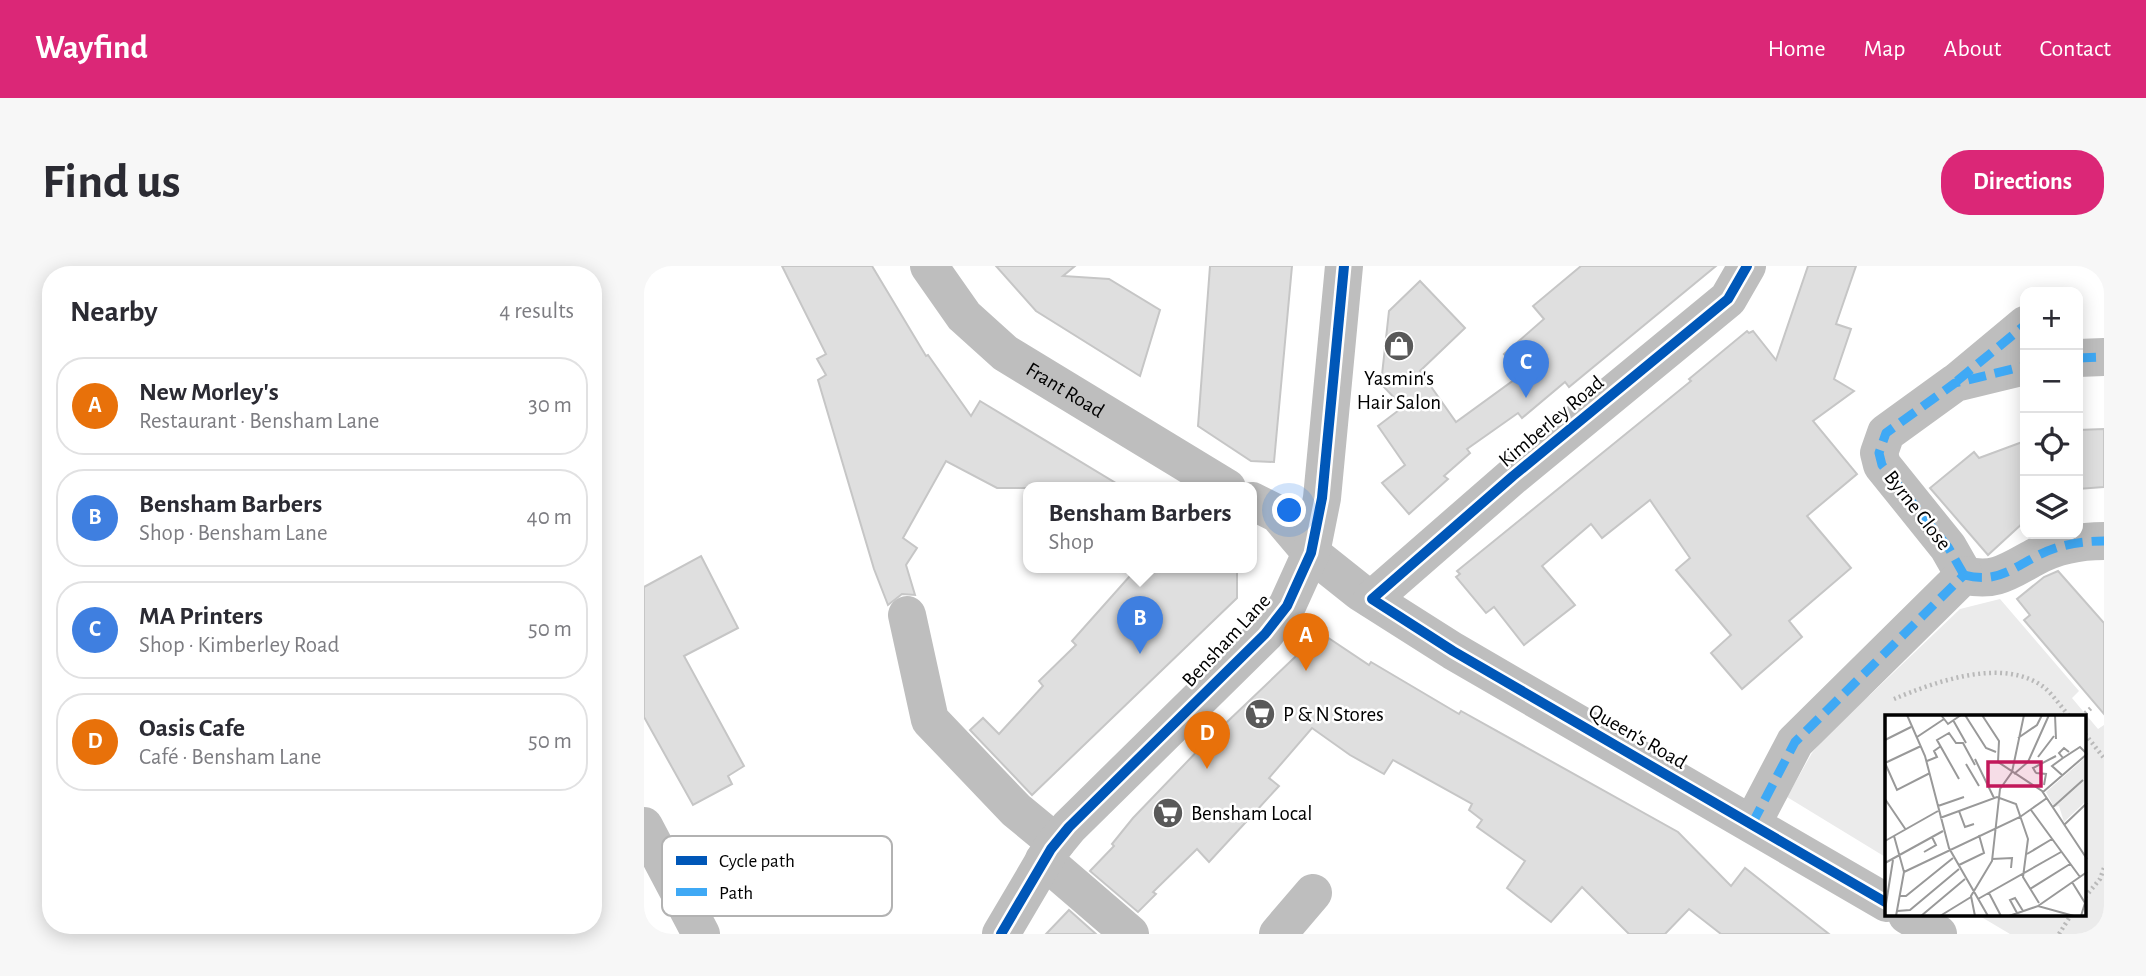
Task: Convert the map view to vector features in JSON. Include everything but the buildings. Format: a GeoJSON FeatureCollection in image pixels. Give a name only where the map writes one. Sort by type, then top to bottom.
{"type":"FeatureCollection","features":[{"type":"Feature","properties":{"kind":"street","name":"Frant Road"},"geometry":{"type":"LineString","coordinates":[[929,266],[964,316],[1004,353],[1217,482]]}},
{"type":"Feature","properties":{"kind":"street","name":"Bensham Lane"},"geometry":{"type":"LineString","coordinates":[[1001,934],[1050,852],[1107,787],[1265,634],[1287,606],[1311,554],[1322,498],[1344,266]]}},
{"type":"Feature","properties":{"kind":"street","name":"Kimberley Road"},"geometry":{"type":"LineString","coordinates":[[1372,599],[1513,476],[1728,299],[1747,266]]}},
{"type":"Feature","properties":{"kind":"street"},"geometry":{"type":"LineString","coordinates":[[1955,383],[2020,329]]}},
{"type":"Feature","properties":{"kind":"street"},"geometry":{"type":"LineString","coordinates":[[2083,358],[2104,357]]}},
{"type":"Feature","properties":{"kind":"street","name":"Byrne Close"},"geometry":{"type":"LineString","coordinates":[[1964,575],[1948,547],[1882,465],[1879,453],[1886,433],[1955,383],[2020,367]]}},
{"type":"Feature","properties":{"kind":"street"},"geometry":{"type":"LineString","coordinates":[[1257,503],[1279,514],[1311,554]]}},
{"type":"Feature","properties":{"kind":"street"},"geometry":{"type":"LineString","coordinates":[[1752,824],[1796,743],[1964,575],[1980,579],[1998,577],[2058,547],[2080,541],[2104,541]]}},
{"type":"Feature","properties":{"kind":"street","name":"Queen's Road"},"geometry":{"type":"LineString","coordinates":[[1311,554],[1372,599],[1453,651],[1885,902]]}},
{"type":"Feature","properties":{"kind":"street"},"geometry":{"type":"LineString","coordinates":[[907,615],[930,720],[1016,810],[1050,852],[1130,934]]}},
{"type":"Feature","properties":{"kind":"street"},"geometry":{"type":"LineString","coordinates":[[644,826],[662,860]]}},
{"type":"Feature","properties":{"kind":"street"},"geometry":{"type":"LineString","coordinates":[[1278,934],[1313,893]]}},
{"type":"Feature","properties":{"kind":"street"},"geometry":{"type":"LineString","coordinates":[[692,916],[701,934]]}},
{"type":"Feature","properties":{"kind":"street"},"geometry":{"type":"LineString","coordinates":[[1909,916],[1938,934]]}},
{"type":"Feature","properties":{"kind":"path"},"geometry":{"type":"LineString","coordinates":[[1891,701],[1957,678],[1994,673],[2022,676],[2045,688],[2068,715]]}},
{"type":"Feature","properties":{"kind":"path"},"geometry":{"type":"LineString","coordinates":[[2083,715],[2091,708]]}},
{"type":"Feature","properties":{"kind":"path"},"geometry":{"type":"LineString","coordinates":[[2086,735],[2104,758]]}},
{"type":"Feature","properties":{"kind":"path"},"geometry":{"type":"LineString","coordinates":[[2086,896],[2100,879],[2104,868]]}},
{"type":"Feature","properties":{"kind":"path"},"geometry":{"type":"LineString","coordinates":[[2059,934],[2070,916]]}},
{"type":"Feature","properties":{"kind":"shaded area"},"geometry":{"type":"Polygon","coordinates":[[[2000,599],[2079,691],[2072,698],[2098,729],[2104,725],[2104,934],[2010,934],[1980,916],[2086,916],[2086,715],[1885,715],[1885,857],[1787,797],[1812,753],[1837,722],[1870,695],[1960,609],[2000,599]]]}},
{"type":"Feature","properties":{"kind":"marked path"},"geometry":{"type":"LineString","coordinates":[[1957,381],[2020,329]]}},
{"type":"Feature","properties":{"kind":"marked path"},"geometry":{"type":"LineString","coordinates":[[2083,358],[2104,357]]}},
{"type":"Feature","properties":{"kind":"marked path"},"geometry":{"type":"LineString","coordinates":[[1964,575],[1948,547],[1882,465],[1879,453],[1886,433],[1955,383],[2020,367]]}},
{"type":"Feature","properties":{"kind":"marked path"},"geometry":{"type":"LineString","coordinates":[[1964,575],[1993,577],[2060,547],[2104,541]]}},
{"type":"Feature","properties":{"kind":"marked path"},"geometry":{"type":"LineString","coordinates":[[1752,824],[1795,742],[1964,575]]}},
{"type":"Feature","properties":{"kind":"cycle path"},"geometry":{"type":"LineString","coordinates":[[1001,934],[1051,849],[1069,827],[1265,634],[1287,606],[1311,553],[1322,498],[1344,266]]}},
{"type":"Feature","properties":{"kind":"cycle path"},"geometry":{"type":"LineString","coordinates":[[1747,266],[1728,299],[1513,476],[1372,599],[1453,651],[1885,902]]}},
{"type":"Feature","properties":{"kind":"place","name":"Yasmin's Hair Salon"},"geometry":{"type":"Point","coordinates":[1399,346]}},
{"type":"Feature","properties":{"kind":"place","name":"MA Printers"},"geometry":{"type":"Point","coordinates":[1526,398]}},
{"type":"Feature","properties":{"kind":"place","name":"Bensham Barbers"},"geometry":{"type":"Point","coordinates":[1140,654]}},
{"type":"Feature","properties":{"kind":"place","name":"New Morley's"},"geometry":{"type":"Point","coordinates":[1306,671]}},
{"type":"Feature","properties":{"kind":"place","name":"P & N Stores"},"geometry":{"type":"Point","coordinates":[1260,714]}},
{"type":"Feature","properties":{"kind":"place","name":"Oasis Cafe"},"geometry":{"type":"Point","coordinates":[1207,769]}},
{"type":"Feature","properties":{"kind":"place","name":"Bensham Local"},"geometry":{"type":"Point","coordinates":[1168,813]}}]}
